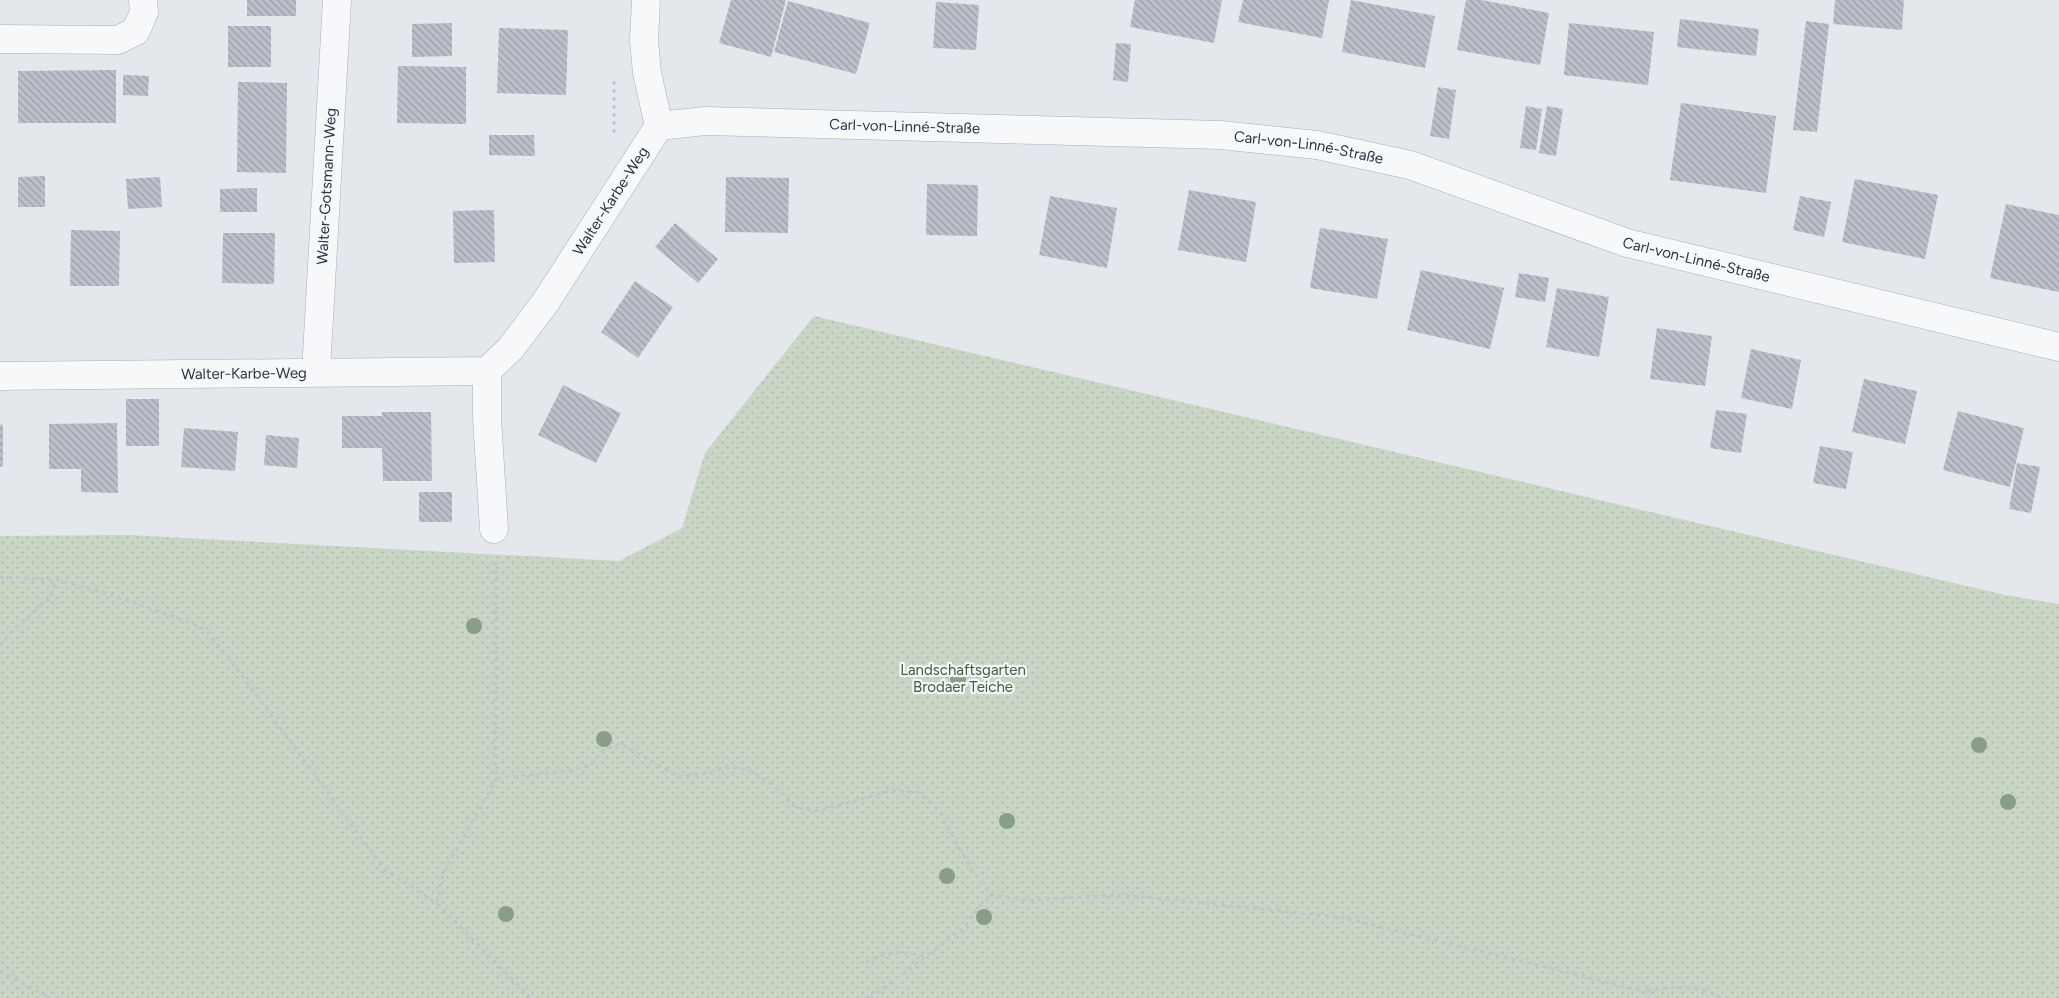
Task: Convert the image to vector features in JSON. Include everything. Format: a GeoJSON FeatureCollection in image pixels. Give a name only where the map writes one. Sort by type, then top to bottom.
{"type":"FeatureCollection","features":[{"type":"Feature","properties":{"kind":"street"},"geometry":{"type":"LineString","coordinates":[[0,39],[118,40],[136,31],[144,12],[143,0]]}},
{"type":"Feature","properties":{"kind":"street","name":"Walter-Gotsmann-Weg"},"geometry":{"type":"LineString","coordinates":[[316,372],[337,0]]}},
{"type":"Feature","properties":{"kind":"street"},"geometry":{"type":"LineString","coordinates":[[646,0],[644,40],[647,73],[659,126]]}},
{"type":"Feature","properties":{"kind":"street","name":"Carl-von-Linné-Straße"},"geometry":{"type":"LineString","coordinates":[[659,126],[705,121],[1221,135],[1317,145],[1410,165],[1627,243],[2059,347]]}},
{"type":"Feature","properties":{"kind":"street","name":"Walter-Karbe-Weg"},"geometry":{"type":"LineString","coordinates":[[0,376],[487,371],[511,348],[545,303],[659,126]]}},
{"type":"Feature","properties":{"kind":"street"},"geometry":{"type":"LineString","coordinates":[[487,371],[487,418],[494,529]]}},
{"type":"Feature","properties":{"kind":"path"},"geometry":{"type":"LineString","coordinates":[[437,903],[443,873],[497,778],[495,752],[498,583],[494,529]]}},
{"type":"Feature","properties":{"kind":"path"},"geometry":{"type":"LineString","coordinates":[[0,577],[57,580],[106,593],[186,621],[206,630],[385,870],[437,903],[531,998]]}},
{"type":"Feature","properties":{"kind":"path"},"geometry":{"type":"LineString","coordinates":[[0,646],[10,633],[50,599],[57,580]]}},
{"type":"Feature","properties":{"kind":"path"},"geometry":{"type":"LineString","coordinates":[[497,778],[562,772],[591,765],[602,752],[620,743],[679,777],[711,772],[727,766],[752,771],[775,787],[795,808],[818,811],[894,790],[919,792],[940,812],[972,871],[992,895],[1027,900],[1122,895],[1340,917],[1647,992],[1670,986],[1705,989],[1722,998]]}},
{"type":"Feature","properties":{"kind":"path"},"geometry":{"type":"LineString","coordinates":[[870,998],[964,928],[978,909],[992,895]]}},
{"type":"Feature","properties":{"kind":"path"},"geometry":{"type":"LineString","coordinates":[[866,963],[881,954],[902,952],[926,956]]}},
{"type":"Feature","properties":{"kind":"path"},"geometry":{"type":"LineString","coordinates":[[0,971],[50,998]]}},
{"type":"Feature","properties":{"kind":"path"},"geometry":{"type":"LineString","coordinates":[[1647,992],[1648,998]]}},
{"type":"Feature","properties":{"kind":"green space","name":"Landschaftsgarten Brodaer Teiche"},"geometry":{"type":"Polygon","coordinates":[[[814,316],[2005,595],[2059,604],[2059,998],[0,998],[0,536],[129,535],[619,561],[682,528],[705,453],[814,316]]]}},
{"type":"Feature","properties":{"kind":"building"},"geometry":{"type":"Polygon","coordinates":[[[247,0],[296,0],[296,16],[247,16],[247,0]]]}},
{"type":"Feature","properties":{"kind":"building"},"geometry":{"type":"Polygon","coordinates":[[[731,0],[786,0],[771,57],[719,43],[731,0]]]}},
{"type":"Feature","properties":{"kind":"building"},"geometry":{"type":"Polygon","coordinates":[[[1135,0],[1222,0],[1214,43],[1130,27],[1135,0]]]}},
{"type":"Feature","properties":{"kind":"building"},"geometry":{"type":"Polygon","coordinates":[[[1243,0],[1329,0],[1322,38],[1238,22],[1243,0]]]}},
{"type":"Feature","properties":{"kind":"building"},"geometry":{"type":"Polygon","coordinates":[[[1351,0],[1435,16],[1425,68],[1342,52],[1351,0]]]}},
{"type":"Feature","properties":{"kind":"building"},"geometry":{"type":"Polygon","coordinates":[[[1466,0],[1481,0],[1549,13],[1540,65],[1457,50],[1466,0]]]}},
{"type":"Feature","properties":{"kind":"building"},"geometry":{"type":"Polygon","coordinates":[[[1835,0],[1904,0],[1902,30],[1833,24],[1835,0]]]}},
{"type":"Feature","properties":{"kind":"building"},"geometry":{"type":"Polygon","coordinates":[[[788,1],[870,23],[856,74],[774,52],[788,1]]]}},
{"type":"Feature","properties":{"kind":"building"},"geometry":{"type":"Polygon","coordinates":[[[936,2],[979,5],[976,50],[933,48],[936,2]]]}},
{"type":"Feature","properties":{"kind":"building"},"geometry":{"type":"Polygon","coordinates":[[[1680,19],[1759,29],[1756,56],[1677,47],[1680,19]]]}},
{"type":"Feature","properties":{"kind":"building"},"geometry":{"type":"Polygon","coordinates":[[[1806,21],[1829,24],[1817,132],[1793,130],[1806,21]]]}},
{"type":"Feature","properties":{"kind":"building"},"geometry":{"type":"Polygon","coordinates":[[[452,23],[452,56],[412,57],[412,24],[452,23]]]}},
{"type":"Feature","properties":{"kind":"building"},"geometry":{"type":"Polygon","coordinates":[[[1569,23],[1654,32],[1648,85],[1564,75],[1569,23]]]}},
{"type":"Feature","properties":{"kind":"building"},"geometry":{"type":"Polygon","coordinates":[[[228,26],[271,26],[271,67],[228,67],[228,26]]]}},
{"type":"Feature","properties":{"kind":"building"},"geometry":{"type":"Polygon","coordinates":[[[499,28],[568,30],[566,95],[497,93],[499,28]]]}},
{"type":"Feature","properties":{"kind":"building"},"geometry":{"type":"Polygon","coordinates":[[[1116,43],[1131,44],[1128,82],[1113,80],[1116,43]]]}},
{"type":"Feature","properties":{"kind":"building"},"geometry":{"type":"Polygon","coordinates":[[[398,66],[466,67],[466,124],[397,123],[398,66]]]}},
{"type":"Feature","properties":{"kind":"building"},"geometry":{"type":"Polygon","coordinates":[[[116,70],[116,123],[18,123],[18,71],[116,70]]]}},
{"type":"Feature","properties":{"kind":"building"},"geometry":{"type":"Polygon","coordinates":[[[123,75],[149,76],[148,96],[123,95],[123,75]]]}},
{"type":"Feature","properties":{"kind":"building"},"geometry":{"type":"Polygon","coordinates":[[[238,82],[287,83],[286,173],[237,172],[238,82]]]}},
{"type":"Feature","properties":{"kind":"building"},"geometry":{"type":"Polygon","coordinates":[[[1438,87],[1456,90],[1449,139],[1430,136],[1438,87]]]}},
{"type":"Feature","properties":{"kind":"building"},"geometry":{"type":"Polygon","coordinates":[[[1681,103],[1776,116],[1766,193],[1670,180],[1681,103]]]}},
{"type":"Feature","properties":{"kind":"building"},"geometry":{"type":"Polygon","coordinates":[[[1526,106],[1542,109],[1536,150],[1520,148],[1526,106]]]}},
{"type":"Feature","properties":{"kind":"building"},"geometry":{"type":"Polygon","coordinates":[[[1547,106],[1563,109],[1556,156],[1539,153],[1547,106]]]}},
{"type":"Feature","properties":{"kind":"building"},"geometry":{"type":"Polygon","coordinates":[[[489,135],[534,135],[535,156],[489,155],[489,135]]]}},
{"type":"Feature","properties":{"kind":"building"},"geometry":{"type":"Polygon","coordinates":[[[45,176],[45,207],[18,207],[18,177],[45,176]]]}},
{"type":"Feature","properties":{"kind":"building"},"geometry":{"type":"Polygon","coordinates":[[[160,177],[162,207],[128,209],[126,179],[160,177]]]}},
{"type":"Feature","properties":{"kind":"building"},"geometry":{"type":"Polygon","coordinates":[[[726,177],[789,178],[788,233],[725,232],[726,177]]]}},
{"type":"Feature","properties":{"kind":"building"},"geometry":{"type":"Polygon","coordinates":[[[1855,179],[1938,195],[1925,259],[1842,242],[1855,179]]]}},
{"type":"Feature","properties":{"kind":"building"},"geometry":{"type":"Polygon","coordinates":[[[927,184],[978,185],[977,236],[926,235],[927,184]]]}},
{"type":"Feature","properties":{"kind":"building"},"geometry":{"type":"Polygon","coordinates":[[[257,188],[257,212],[220,212],[220,189],[257,188]]]}},
{"type":"Feature","properties":{"kind":"building"},"geometry":{"type":"Polygon","coordinates":[[[1189,190],[1256,202],[1246,262],[1178,250],[1189,190]]]}},
{"type":"Feature","properties":{"kind":"building"},"geometry":{"type":"Polygon","coordinates":[[[1050,196],[1117,208],[1107,268],[1039,255],[1050,196]]]}},
{"type":"Feature","properties":{"kind":"building"},"geometry":{"type":"Polygon","coordinates":[[[1800,196],[1831,202],[1824,237],[1793,230],[1800,196]]]}},
{"type":"Feature","properties":{"kind":"building"},"geometry":{"type":"Polygon","coordinates":[[[2006,204],[2059,215],[2059,292],[1990,278],[2006,204]]]}},
{"type":"Feature","properties":{"kind":"building"},"geometry":{"type":"Polygon","coordinates":[[[494,210],[495,262],[454,263],[453,211],[494,210]]]}},
{"type":"Feature","properties":{"kind":"building"},"geometry":{"type":"Polygon","coordinates":[[[675,223],[718,259],[698,283],[655,247],[675,223]]]}},
{"type":"Feature","properties":{"kind":"building"},"geometry":{"type":"Polygon","coordinates":[[[1320,228],[1388,239],[1377,299],[1310,288],[1320,228]]]}},
{"type":"Feature","properties":{"kind":"building"},"geometry":{"type":"Polygon","coordinates":[[[71,230],[120,231],[119,286],[70,286],[71,230]]]}},
{"type":"Feature","properties":{"kind":"building"},"geometry":{"type":"Polygon","coordinates":[[[223,233],[275,233],[274,284],[222,283],[223,233]]]}},
{"type":"Feature","properties":{"kind":"building"},"geometry":{"type":"Polygon","coordinates":[[[1421,270],[1504,288],[1490,349],[1407,330],[1421,270]]]}},
{"type":"Feature","properties":{"kind":"building"},"geometry":{"type":"Polygon","coordinates":[[[1519,273],[1549,278],[1545,302],[1515,297],[1519,273]]]}},
{"type":"Feature","properties":{"kind":"building"},"geometry":{"type":"Polygon","coordinates":[[[635,281],[673,307],[638,358],[601,332],[635,281]]]}},
{"type":"Feature","properties":{"kind":"building"},"geometry":{"type":"Polygon","coordinates":[[[1557,288],[1609,297],[1599,357],[1546,347],[1557,288]]]}},
{"type":"Feature","properties":{"kind":"building"},"geometry":{"type":"Polygon","coordinates":[[[1657,328],[1712,336],[1705,386],[1650,379],[1657,328]]]}},
{"type":"Feature","properties":{"kind":"building"},"geometry":{"type":"Polygon","coordinates":[[[1751,349],[1801,360],[1792,409],[1741,398],[1751,349]]]}},
{"type":"Feature","properties":{"kind":"building"},"geometry":{"type":"Polygon","coordinates":[[[1864,379],[1917,391],[1905,444],[1852,432],[1864,379]]]}},
{"type":"Feature","properties":{"kind":"building"},"geometry":{"type":"Polygon","coordinates":[[[563,385],[621,413],[596,463],[538,435],[563,385]]]}},
{"type":"Feature","properties":{"kind":"building"},"geometry":{"type":"Polygon","coordinates":[[[126,399],[159,399],[159,446],[126,446],[126,399]]]}},
{"type":"Feature","properties":{"kind":"building"},"geometry":{"type":"Polygon","coordinates":[[[1716,410],[1747,414],[1741,453],[1710,448],[1716,410]]]}},
{"type":"Feature","properties":{"kind":"building"},"geometry":{"type":"Polygon","coordinates":[[[1958,411],[2024,428],[2010,487],[1943,470],[1958,411]]]}},
{"type":"Feature","properties":{"kind":"building"},"geometry":{"type":"Polygon","coordinates":[[[382,412],[431,412],[432,481],[383,481],[382,448],[342,448],[342,416],[382,416],[382,412]]]}},
{"type":"Feature","properties":{"kind":"building"},"geometry":{"type":"Polygon","coordinates":[[[117,423],[118,493],[81,492],[81,469],[49,469],[49,424],[117,423]]]}},
{"type":"Feature","properties":{"kind":"building"},"geometry":{"type":"Polygon","coordinates":[[[3,424],[3,466],[0,467],[0,425],[3,424]]]}},
{"type":"Feature","properties":{"kind":"building"},"geometry":{"type":"Polygon","coordinates":[[[184,428],[238,432],[235,471],[181,467],[184,428]]]}},
{"type":"Feature","properties":{"kind":"building"},"geometry":{"type":"Polygon","coordinates":[[[266,435],[299,438],[297,468],[264,465],[266,435]]]}},
{"type":"Feature","properties":{"kind":"building"},"geometry":{"type":"Polygon","coordinates":[[[1820,446],[1853,452],[1846,489],[1813,483],[1820,446]]]}},
{"type":"Feature","properties":{"kind":"building"},"geometry":{"type":"Polygon","coordinates":[[[2017,463],[2040,467],[2031,513],[2009,509],[2017,463]]]}},
{"type":"Feature","properties":{"kind":"building"},"geometry":{"type":"Polygon","coordinates":[[[419,492],[452,492],[452,522],[419,522],[419,492]]]}}]}
